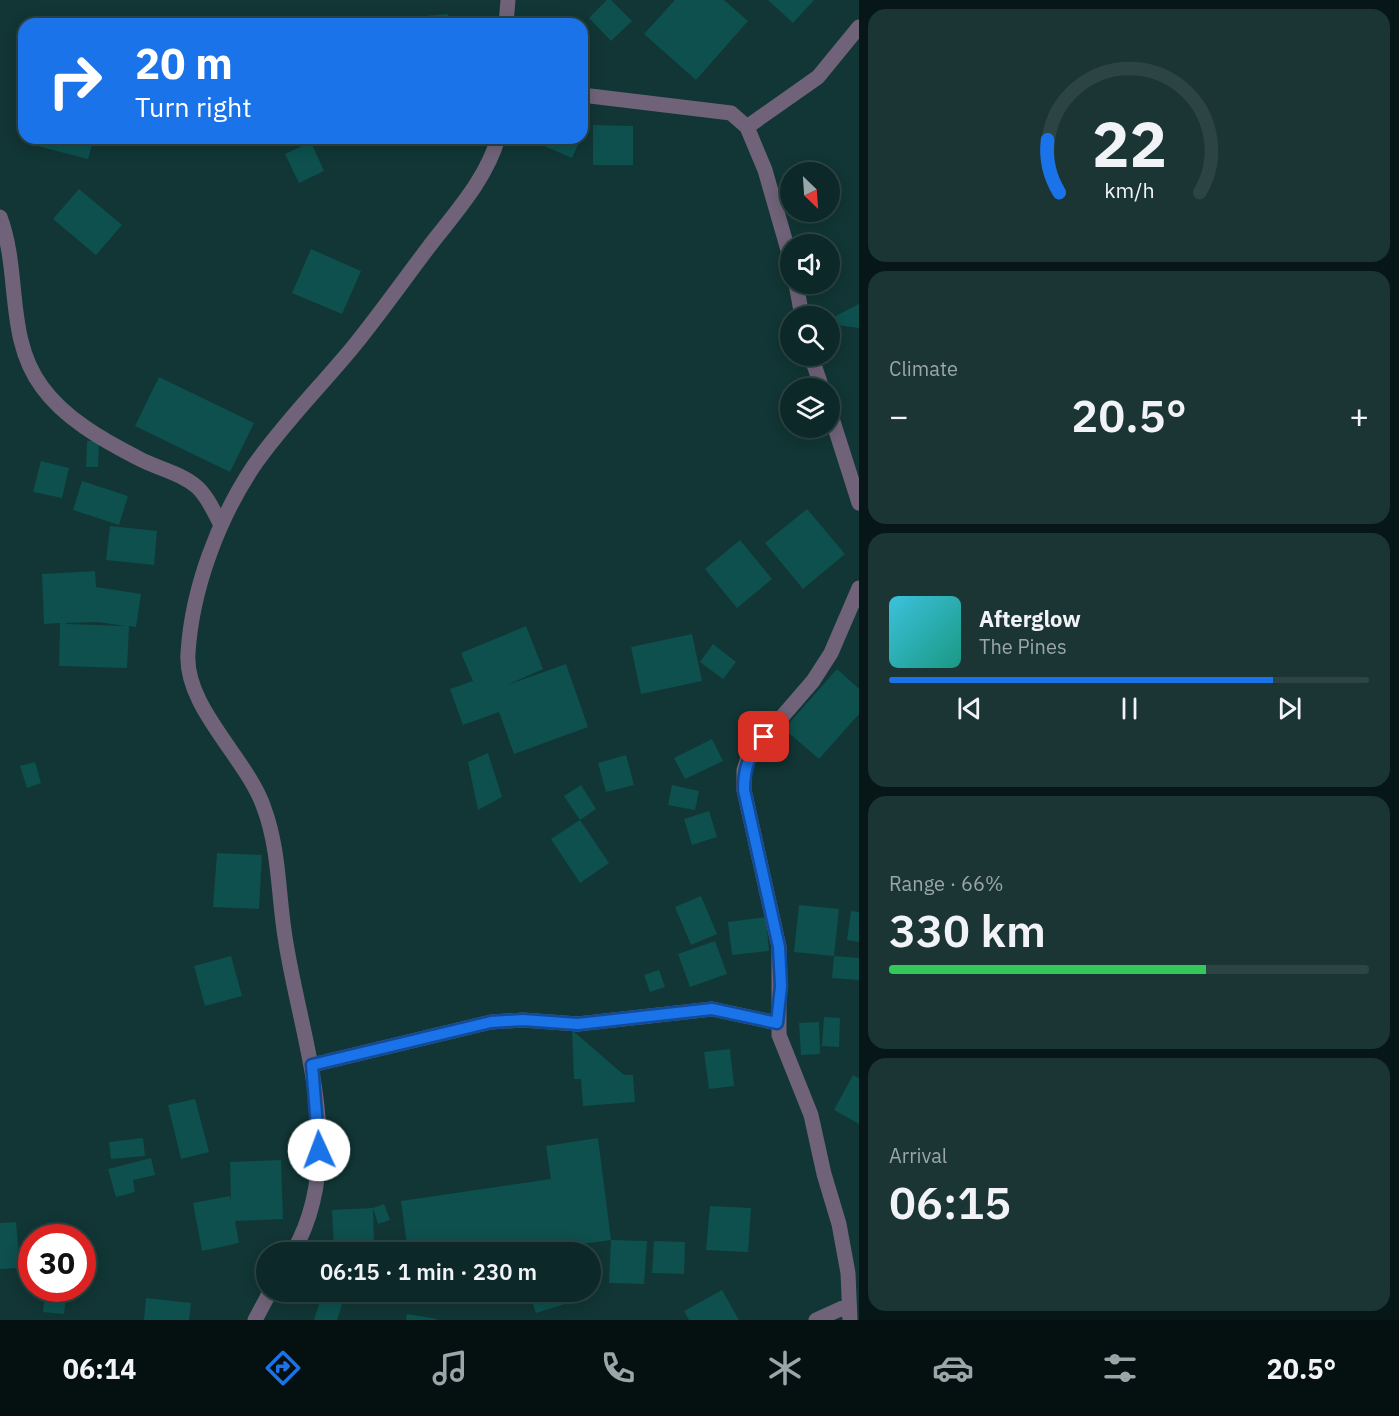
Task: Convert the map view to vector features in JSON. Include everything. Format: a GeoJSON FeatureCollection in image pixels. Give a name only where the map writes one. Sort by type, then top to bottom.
{"type":"FeatureCollection","features":[{"type":"Feature","properties":{"kind":"street"},"geometry":{"type":"LineString","coordinates":[[506,18],[508,0]]}},
{"type":"Feature","properties":{"kind":"street"},"geometry":{"type":"LineString","coordinates":[[747,127],[818,77],[859,27]]}},
{"type":"Feature","properties":{"kind":"street"},"geometry":{"type":"LineString","coordinates":[[588,96],[731,113],[747,127],[765,170],[783,234]]}},
{"type":"Feature","properties":{"kind":"street"},"geometry":{"type":"LineString","coordinates":[[299,1242],[308,1227],[316,1194],[319,1150],[312,1065],[291,972],[274,846],[264,806],[242,762],[212,722],[196,693],[187,657],[192,619],[221,525],[254,466],[352,348],[470,194],[495,144]]}},
{"type":"Feature","properties":{"kind":"street"},"geometry":{"type":"LineString","coordinates":[[0,217],[12,266],[15,319],[28,366],[42,388],[62,411],[136,458],[196,485],[204,494],[221,525]]}},
{"type":"Feature","properties":{"kind":"street"},"geometry":{"type":"LineString","coordinates":[[838,438],[859,503]]}},
{"type":"Feature","properties":{"kind":"street"},"geometry":{"type":"LineString","coordinates":[[816,1320],[849,1313],[854,1267],[824,1174],[811,1115],[779,1035],[777,1023],[781,986],[779,947],[744,790],[744,770],[749,755],[785,716],[831,653],[859,588]]}},
{"type":"Feature","properties":{"kind":"street"},"geometry":{"type":"LineString","coordinates":[[312,1065],[491,1022],[523,1020],[578,1024],[712,1009],[777,1023]]}},
{"type":"Feature","properties":{"kind":"street"},"geometry":{"type":"LineString","coordinates":[[255,1320],[265,1302]]}},
{"type":"Feature","properties":{"kind":"building"},"geometry":{"type":"Polygon","coordinates":[[[607,0],[611,0],[632,21],[611,41],[589,18],[607,0]]]}},
{"type":"Feature","properties":{"kind":"building"},"geometry":{"type":"Polygon","coordinates":[[[675,0],[724,0],[748,21],[696,80],[644,34],[675,0]]]}},
{"type":"Feature","properties":{"kind":"building"},"geometry":{"type":"Polygon","coordinates":[[[768,0],[814,0],[793,23],[768,0]]]}},
{"type":"Feature","properties":{"kind":"building"},"geometry":{"type":"Polygon","coordinates":[[[448,14],[448,18],[413,18],[448,14]]]}},
{"type":"Feature","properties":{"kind":"building"},"geometry":{"type":"Polygon","coordinates":[[[593,125],[633,126],[633,165],[593,165],[593,125]]]}},
{"type":"Feature","properties":{"kind":"building"},"geometry":{"type":"Polygon","coordinates":[[[30,144],[92,144],[88,159],[30,144]]]}},
{"type":"Feature","properties":{"kind":"building"},"geometry":{"type":"Polygon","coordinates":[[[307,144],[312,144],[324,171],[299,183],[285,154],[307,144]]]}},
{"type":"Feature","properties":{"kind":"building"},"geometry":{"type":"Polygon","coordinates":[[[540,144],[578,144],[572,158],[540,144]]]}},
{"type":"Feature","properties":{"kind":"building"},"geometry":{"type":"Polygon","coordinates":[[[79,189],[122,225],[96,255],[53,219],[79,189]]]}},
{"type":"Feature","properties":{"kind":"building"},"geometry":{"type":"Polygon","coordinates":[[[311,249],[361,271],[342,314],[292,293],[311,249]]]}},
{"type":"Feature","properties":{"kind":"building"},"geometry":{"type":"Polygon","coordinates":[[[859,304],[859,328],[840,325],[840,314],[859,304]]]}},
{"type":"Feature","properties":{"kind":"building"},"geometry":{"type":"Polygon","coordinates":[[[159,377],[254,423],[230,472],[135,426],[159,377]]]}},
{"type":"Feature","properties":{"kind":"building"},"geometry":{"type":"Polygon","coordinates":[[[87,441],[99,441],[98,467],[86,467],[87,441]]]}},
{"type":"Feature","properties":{"kind":"building"},"geometry":{"type":"Polygon","coordinates":[[[41,461],[69,468],[62,498],[33,492],[41,461]]]}},
{"type":"Feature","properties":{"kind":"building"},"geometry":{"type":"Polygon","coordinates":[[[82,481],[128,496],[119,525],[73,510],[82,481]]]}},
{"type":"Feature","properties":{"kind":"building"},"geometry":{"type":"Polygon","coordinates":[[[807,509],[845,554],[803,589],[765,543],[807,509]]]}},
{"type":"Feature","properties":{"kind":"building"},"geometry":{"type":"Polygon","coordinates":[[[110,526],[157,531],[154,565],[106,560],[110,526]]]}},
{"type":"Feature","properties":{"kind":"building"},"geometry":{"type":"Polygon","coordinates":[[[740,540],[772,579],[737,608],[705,569],[740,540]]]}},
{"type":"Feature","properties":{"kind":"building"},"geometry":{"type":"Polygon","coordinates":[[[95,571],[96,587],[141,594],[136,627],[129,626],[127,668],[59,666],[60,623],[44,624],[42,574],[95,571]],[[97,622],[66,623],[66,624],[126,626],[97,622]]]}},
{"type":"Feature","properties":{"kind":"building"},"geometry":{"type":"Polygon","coordinates":[[[526,626],[543,669],[507,685],[566,664],[588,727],[514,754],[499,712],[463,725],[450,689],[473,681],[461,653],[526,626]]]}},
{"type":"Feature","properties":{"kind":"building"},"geometry":{"type":"Polygon","coordinates":[[[692,634],[702,681],[641,694],[631,647],[692,634]]]}},
{"type":"Feature","properties":{"kind":"building"},"geometry":{"type":"Polygon","coordinates":[[[713,644],[736,662],[723,679],[700,662],[713,644]]]}},
{"type":"Feature","properties":{"kind":"building"},"geometry":{"type":"Polygon","coordinates":[[[837,669],[859,689],[859,714],[819,759],[784,729],[837,669]]]}},
{"type":"Feature","properties":{"kind":"building"},"geometry":{"type":"Polygon","coordinates":[[[712,739],[723,761],[685,779],[674,758],[712,739]]]}},
{"type":"Feature","properties":{"kind":"building"},"geometry":{"type":"Polygon","coordinates":[[[488,753],[502,797],[478,810],[468,762],[488,753]]]}},
{"type":"Feature","properties":{"kind":"building"},"geometry":{"type":"Polygon","coordinates":[[[626,755],[634,785],[606,792],[598,763],[626,755]]]}},
{"type":"Feature","properties":{"kind":"building"},"geometry":{"type":"Polygon","coordinates":[[[35,762],[41,783],[27,788],[20,766],[35,762]]]}},
{"type":"Feature","properties":{"kind":"building"},"geometry":{"type":"Polygon","coordinates":[[[581,785],[596,809],[580,820],[564,796],[581,785]]]}},
{"type":"Feature","properties":{"kind":"building"},"geometry":{"type":"Polygon","coordinates":[[[672,785],[699,791],[695,810],[668,805],[672,785]]]}},
{"type":"Feature","properties":{"kind":"building"},"geometry":{"type":"Polygon","coordinates":[[[709,811],[717,837],[692,845],[684,819],[709,811]]]}},
{"type":"Feature","properties":{"kind":"building"},"geometry":{"type":"Polygon","coordinates":[[[580,820],[609,863],[580,883],[551,839],[580,820]]]}},
{"type":"Feature","properties":{"kind":"building"},"geometry":{"type":"Polygon","coordinates":[[[217,853],[262,855],[259,909],[213,907],[217,853]]]}},
{"type":"Feature","properties":{"kind":"building"},"geometry":{"type":"Polygon","coordinates":[[[701,896],[717,934],[691,945],[675,907],[701,896]]]}},
{"type":"Feature","properties":{"kind":"building"},"geometry":{"type":"Polygon","coordinates":[[[799,905],[839,909],[834,956],[794,952],[799,905]]]}},
{"type":"Feature","properties":{"kind":"building"},"geometry":{"type":"Polygon","coordinates":[[[851,911],[859,912],[859,942],[847,940],[851,911]]]}},
{"type":"Feature","properties":{"kind":"building"},"geometry":{"type":"Polygon","coordinates":[[[766,917],[769,951],[732,955],[728,922],[766,917]]]}},
{"type":"Feature","properties":{"kind":"building"},"geometry":{"type":"Polygon","coordinates":[[[715,941],[727,974],[690,987],[678,954],[715,941]]]}},
{"type":"Feature","properties":{"kind":"building"},"geometry":{"type":"Polygon","coordinates":[[[231,956],[242,996],[205,1006],[194,966],[231,956]]]}},
{"type":"Feature","properties":{"kind":"building"},"geometry":{"type":"Polygon","coordinates":[[[834,956],[859,958],[859,980],[832,978],[834,956]]]}},
{"type":"Feature","properties":{"kind":"building"},"geometry":{"type":"Polygon","coordinates":[[[659,970],[665,987],[650,992],[644,975],[659,970]]]}},
{"type":"Feature","properties":{"kind":"building"},"geometry":{"type":"Polygon","coordinates":[[[824,1017],[840,1018],[839,1047],[822,1046],[824,1017]]]}},
{"type":"Feature","properties":{"kind":"building"},"geometry":{"type":"Polygon","coordinates":[[[819,1022],[820,1054],[801,1055],[799,1023],[819,1022]]]}},
{"type":"Feature","properties":{"kind":"building"},"geometry":{"type":"Polygon","coordinates":[[[572,1030],[624,1075],[633,1075],[635,1102],[583,1106],[581,1079],[574,1079],[572,1030]]]}},
{"type":"Feature","properties":{"kind":"building"},"geometry":{"type":"Polygon","coordinates":[[[730,1049],[734,1086],[709,1089],[704,1052],[730,1049]]]}},
{"type":"Feature","properties":{"kind":"building"},"geometry":{"type":"Polygon","coordinates":[[[853,1075],[859,1078],[859,1124],[834,1110],[853,1075]]]}},
{"type":"Feature","properties":{"kind":"building"},"geometry":{"type":"Polygon","coordinates":[[[195,1099],[209,1152],[181,1159],[168,1105],[195,1099]]]}},
{"type":"Feature","properties":{"kind":"building"},"geometry":{"type":"Polygon","coordinates":[[[143,1138],[145,1156],[111,1159],[109,1142],[143,1138]]]}},
{"type":"Feature","properties":{"kind":"building"},"geometry":{"type":"Polygon","coordinates":[[[598,1138],[611,1240],[596,1242],[407,1242],[401,1201],[551,1179],[546,1146],[598,1138]]]}},
{"type":"Feature","properties":{"kind":"building"},"geometry":{"type":"Polygon","coordinates":[[[151,1158],[155,1175],[133,1180],[135,1192],[116,1197],[108,1169],[151,1158]]]}},
{"type":"Feature","properties":{"kind":"building"},"geometry":{"type":"Polygon","coordinates":[[[281,1160],[283,1219],[235,1221],[239,1243],[202,1251],[193,1203],[230,1196],[231,1201],[230,1162],[281,1160]]]}},
{"type":"Feature","properties":{"kind":"building"},"geometry":{"type":"Polygon","coordinates":[[[384,1204],[390,1220],[378,1224],[373,1208],[384,1204]]]}},
{"type":"Feature","properties":{"kind":"building"},"geometry":{"type":"Polygon","coordinates":[[[710,1206],[751,1208],[748,1252],[706,1250],[710,1206]]]}},
{"type":"Feature","properties":{"kind":"building"},"geometry":{"type":"Polygon","coordinates":[[[373,1208],[374,1242],[334,1242],[332,1210],[373,1208]]]}},
{"type":"Feature","properties":{"kind":"building"},"geometry":{"type":"Polygon","coordinates":[[[16,1222],[18,1268],[0,1269],[0,1223],[16,1222]]]}},
{"type":"Feature","properties":{"kind":"building"},"geometry":{"type":"Polygon","coordinates":[[[611,1240],[647,1241],[644,1284],[609,1283],[611,1240]]]}},
{"type":"Feature","properties":{"kind":"building"},"geometry":{"type":"Polygon","coordinates":[[[654,1241],[685,1242],[684,1274],[652,1273],[654,1241]]]}},
{"type":"Feature","properties":{"kind":"building"},"geometry":{"type":"Polygon","coordinates":[[[722,1290],[739,1320],[689,1320],[684,1311],[722,1290]]]}},
{"type":"Feature","properties":{"kind":"building"},"geometry":{"type":"Polygon","coordinates":[[[146,1298],[191,1303],[189,1320],[144,1320],[146,1298]]]}},
{"type":"Feature","properties":{"kind":"building"},"geometry":{"type":"Polygon","coordinates":[[[44,1302],[65,1302],[64,1314],[43,1312],[44,1302]]]}},
{"type":"Feature","properties":{"kind":"building"},"geometry":{"type":"Polygon","coordinates":[[[320,1302],[343,1302],[337,1320],[314,1320],[320,1302]]]}},
{"type":"Feature","properties":{"kind":"building"},"geometry":{"type":"Polygon","coordinates":[[[532,1302],[571,1302],[536,1313],[532,1302]]]}},
{"type":"Feature","properties":{"kind":"building"},"geometry":{"type":"Polygon","coordinates":[[[407,1314],[437,1319],[437,1320],[406,1320],[407,1314]]]}},
{"type":"Feature","properties":{"kind":"route"},"geometry":{"type":"LineString","coordinates":[[319,1150],[312,1065],[491,1022],[523,1020],[578,1024],[712,1009],[777,1023],[781,986],[779,947],[744,790],[744,770],[749,755],[764,737]]}}]}
